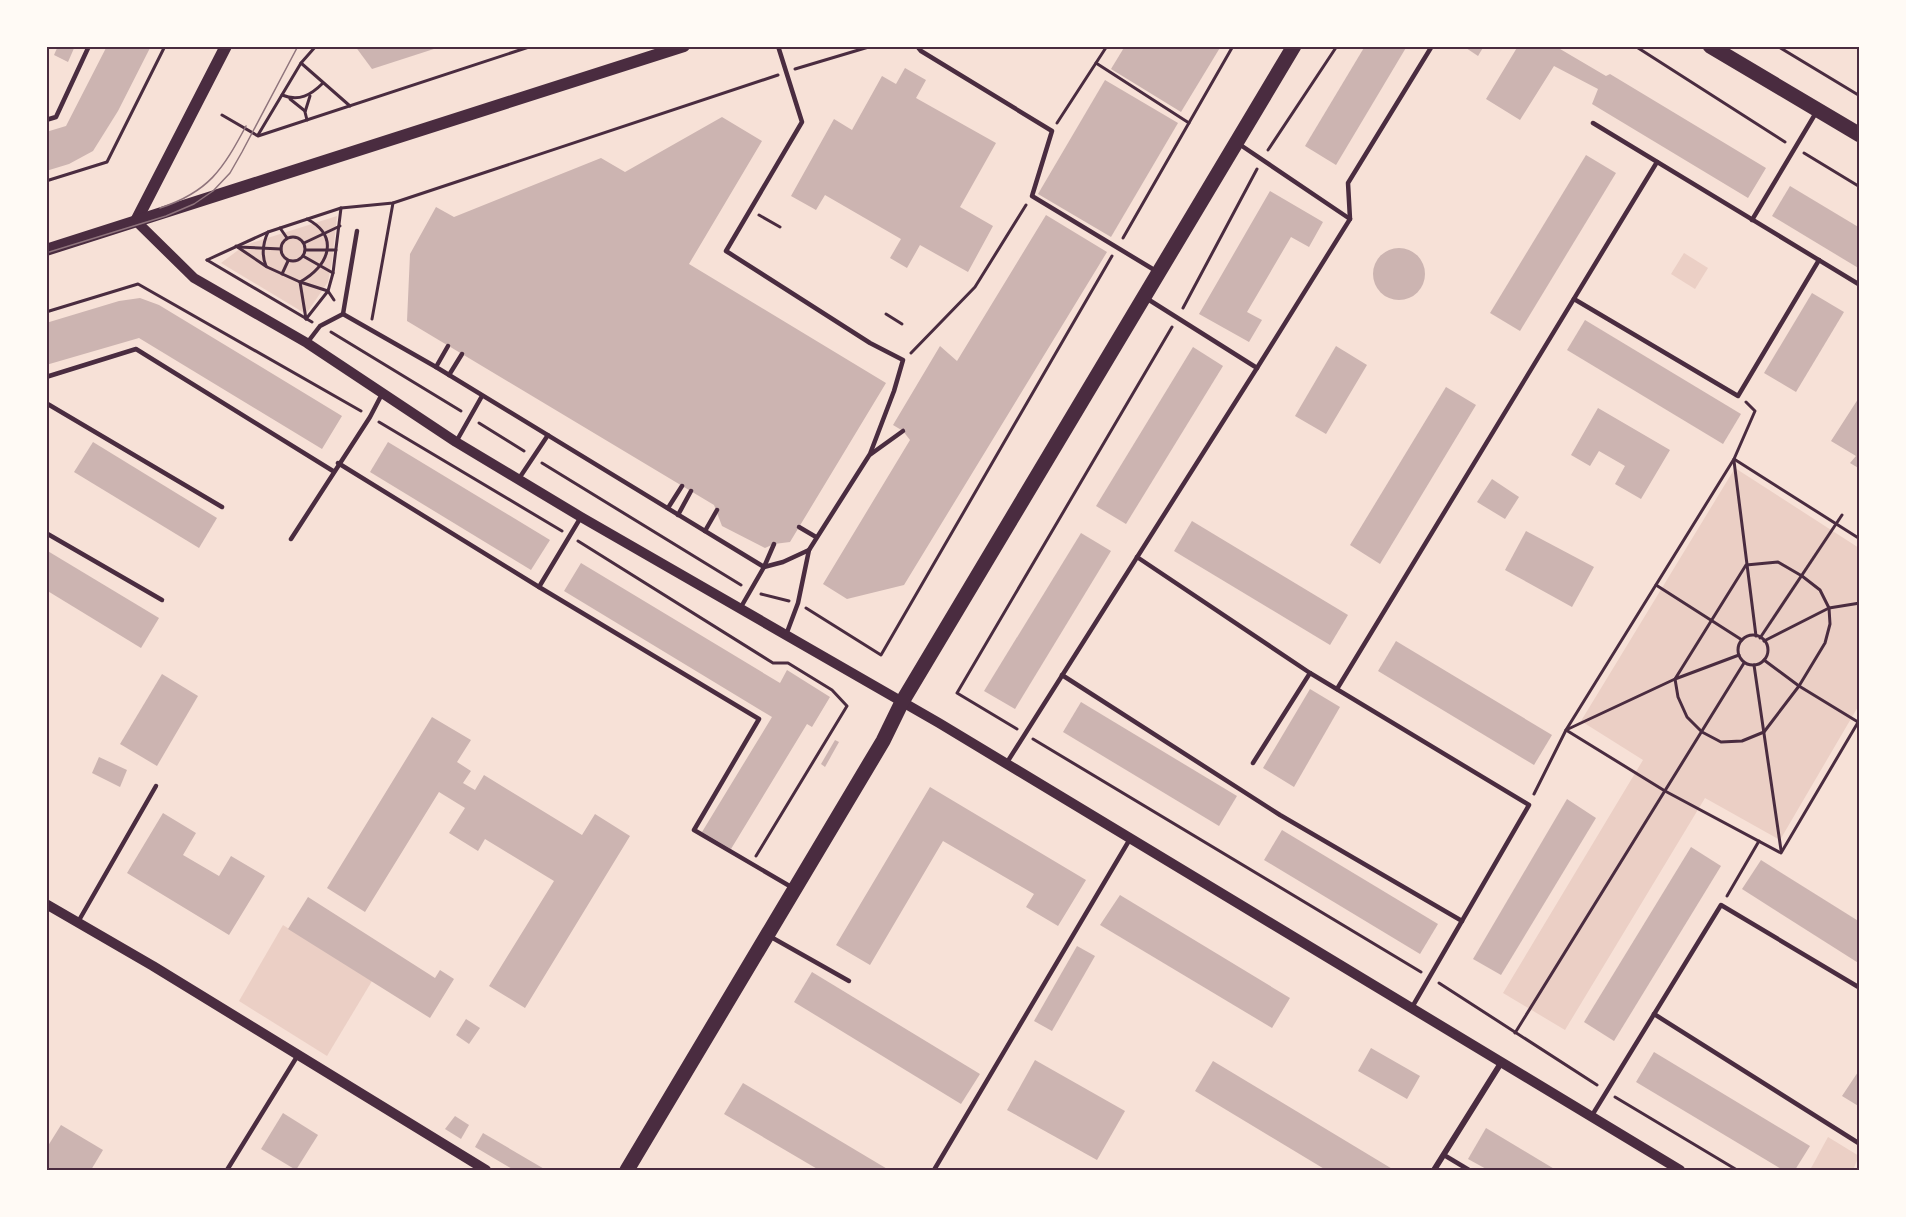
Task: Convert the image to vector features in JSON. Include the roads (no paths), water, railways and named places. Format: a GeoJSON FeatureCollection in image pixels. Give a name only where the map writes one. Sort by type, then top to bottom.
{"type":"FeatureCollection","features":[{"type":"Feature","properties":{"kind":"main road"},"geometry":{"type":"LineString","coordinates":[[136,221],[226,46]]}},
{"type":"Feature","properties":{"kind":"main road"},"geometry":{"type":"LineString","coordinates":[[46,250],[684,46]]}},
{"type":"Feature","properties":{"kind":"main road"},"geometry":{"type":"LineString","coordinates":[[1284,62],[1288,46]]}},
{"type":"Feature","properties":{"kind":"main road"},"geometry":{"type":"LineString","coordinates":[[627,1170],[883,741],[902,702],[1294,46]]}},
{"type":"Feature","properties":{"kind":"main road"},"geometry":{"type":"LineString","coordinates":[[1710,46],[1860,135]]}},
{"type":"Feature","properties":{"kind":"street"},"geometry":{"type":"LineString","coordinates":[[136,221],[194,278],[307,344],[456,442],[581,517],[902,702],[1680,1170]]}},
{"type":"Feature","properties":{"kind":"street"},"geometry":{"type":"LineString","coordinates":[[46,904],[153,966],[484,1170]]}},
{"type":"Feature","properties":{"kind":"street"},"geometry":{"type":"LineString","coordinates":[[1434,1170],[1501,1063]]}},
{"type":"Feature","properties":{"kind":"lane"},"geometry":{"type":"LineString","coordinates":[[46,120],[56,117],[89,46]]}},
{"type":"Feature","properties":{"kind":"lane"},"geometry":{"type":"LineString","coordinates":[[778,46],[802,122],[726,251],[870,342],[903,360],[870,454],[809,550],[798,603],[786,635]]}},
{"type":"Feature","properties":{"kind":"lane"},"geometry":{"type":"LineString","coordinates":[[917,46],[921,51],[1052,131],[1032,196],[1158,273]]}},
{"type":"Feature","properties":{"kind":"lane"},"geometry":{"type":"LineString","coordinates":[[1005,764],[1350,219],[1348,183],[1432,46]]}},
{"type":"Feature","properties":{"kind":"lane"},"geometry":{"type":"LineString","coordinates":[[1752,220],[1818,110]]}},
{"type":"Feature","properties":{"kind":"lane"},"geometry":{"type":"LineString","coordinates":[[1593,123],[1860,285]]}},
{"type":"Feature","properties":{"kind":"lane"},"geometry":{"type":"LineString","coordinates":[[1236,142],[1350,219]]}},
{"type":"Feature","properties":{"kind":"lane"},"geometry":{"type":"LineString","coordinates":[[1337,689],[1657,162]]}},
{"type":"Feature","properties":{"kind":"lane"},"geometry":{"type":"LineString","coordinates":[[343,314],[357,231]]}},
{"type":"Feature","properties":{"kind":"lane"},"geometry":{"type":"LineString","coordinates":[[1574,299],[1738,396],[1819,260]]}},
{"type":"Feature","properties":{"kind":"lane"},"geometry":{"type":"LineString","coordinates":[[1144,297],[1257,368]]}},
{"type":"Feature","properties":{"kind":"lane"},"geometry":{"type":"LineString","coordinates":[[307,344],[320,326],[343,314]]}},
{"type":"Feature","properties":{"kind":"lane"},"geometry":{"type":"LineString","coordinates":[[343,314],[436,367],[764,567],[783,562],[809,550]]}},
{"type":"Feature","properties":{"kind":"lane"},"geometry":{"type":"LineString","coordinates":[[436,367],[448,346]]}},
{"type":"Feature","properties":{"kind":"lane"},"geometry":{"type":"LineString","coordinates":[[46,377],[136,349],[333,471]]}},
{"type":"Feature","properties":{"kind":"lane"},"geometry":{"type":"LineString","coordinates":[[449,375],[462,354]]}},
{"type":"Feature","properties":{"kind":"lane"},"geometry":{"type":"LineString","coordinates":[[291,539],[338,463],[370,417],[382,394]]}},
{"type":"Feature","properties":{"kind":"lane"},"geometry":{"type":"LineString","coordinates":[[456,442],[482,396]]}},
{"type":"Feature","properties":{"kind":"lane"},"geometry":{"type":"LineString","coordinates":[[46,403],[222,507]]}},
{"type":"Feature","properties":{"kind":"lane"},"geometry":{"type":"LineString","coordinates":[[870,454],[903,431]]}},
{"type":"Feature","properties":{"kind":"lane"},"geometry":{"type":"LineString","coordinates":[[518,480],[548,435]]}},
{"type":"Feature","properties":{"kind":"lane"},"geometry":{"type":"LineString","coordinates":[[338,463],[759,719],[694,830],[795,890]]}},
{"type":"Feature","properties":{"kind":"lane"},"geometry":{"type":"LineString","coordinates":[[668,508],[682,486]]}},
{"type":"Feature","properties":{"kind":"lane"},"geometry":{"type":"LineString","coordinates":[[678,515],[691,491]]}},
{"type":"Feature","properties":{"kind":"lane"},"geometry":{"type":"LineString","coordinates":[[705,531],[717,510]]}},
{"type":"Feature","properties":{"kind":"lane"},"geometry":{"type":"LineString","coordinates":[[539,587],[581,517]]}},
{"type":"Feature","properties":{"kind":"lane"},"geometry":{"type":"LineString","coordinates":[[799,527],[816,537]]}},
{"type":"Feature","properties":{"kind":"lane"},"geometry":{"type":"LineString","coordinates":[[46,532],[162,600]]}},
{"type":"Feature","properties":{"kind":"lane"},"geometry":{"type":"LineString","coordinates":[[740,609],[774,544]]}},
{"type":"Feature","properties":{"kind":"lane"},"geometry":{"type":"LineString","coordinates":[[1137,557],[1310,673],[1528,805],[1411,1008]]}},
{"type":"Feature","properties":{"kind":"lane"},"geometry":{"type":"LineString","coordinates":[[1253,762],[1310,673]]}},
{"type":"Feature","properties":{"kind":"lane"},"geometry":{"type":"LineString","coordinates":[[1062,675],[1280,815],[1462,921]]}},
{"type":"Feature","properties":{"kind":"lane"},"geometry":{"type":"LineString","coordinates":[[77,923],[156,786]]}},
{"type":"Feature","properties":{"kind":"lane"},"geometry":{"type":"LineString","coordinates":[[934,1170],[1130,839]]}},
{"type":"Feature","properties":{"kind":"lane"},"geometry":{"type":"LineString","coordinates":[[1591,1117],[1722,905],[1860,988]]}},
{"type":"Feature","properties":{"kind":"lane"},"geometry":{"type":"LineString","coordinates":[[768,935],[849,981]]}},
{"type":"Feature","properties":{"kind":"lane"},"geometry":{"type":"LineString","coordinates":[[1654,1014],[1860,1144]]}},
{"type":"Feature","properties":{"kind":"lane"},"geometry":{"type":"LineString","coordinates":[[227,1170],[298,1055]]}},
{"type":"Feature","properties":{"kind":"lane"},"geometry":{"type":"LineString","coordinates":[[1444,1155],[1469,1170]]}},
{"type":"Feature","properties":{"kind":"tram line"},"geometry":{"type":"LineString","coordinates":[[46,253],[166,216],[194,204],[213,191],[230,173],[298,46]]}},
{"type":"Feature","properties":{"kind":"tram line"},"geometry":{"type":"LineString","coordinates":[[160,208],[191,194],[213,177],[230,155],[246,126]]}}]}
